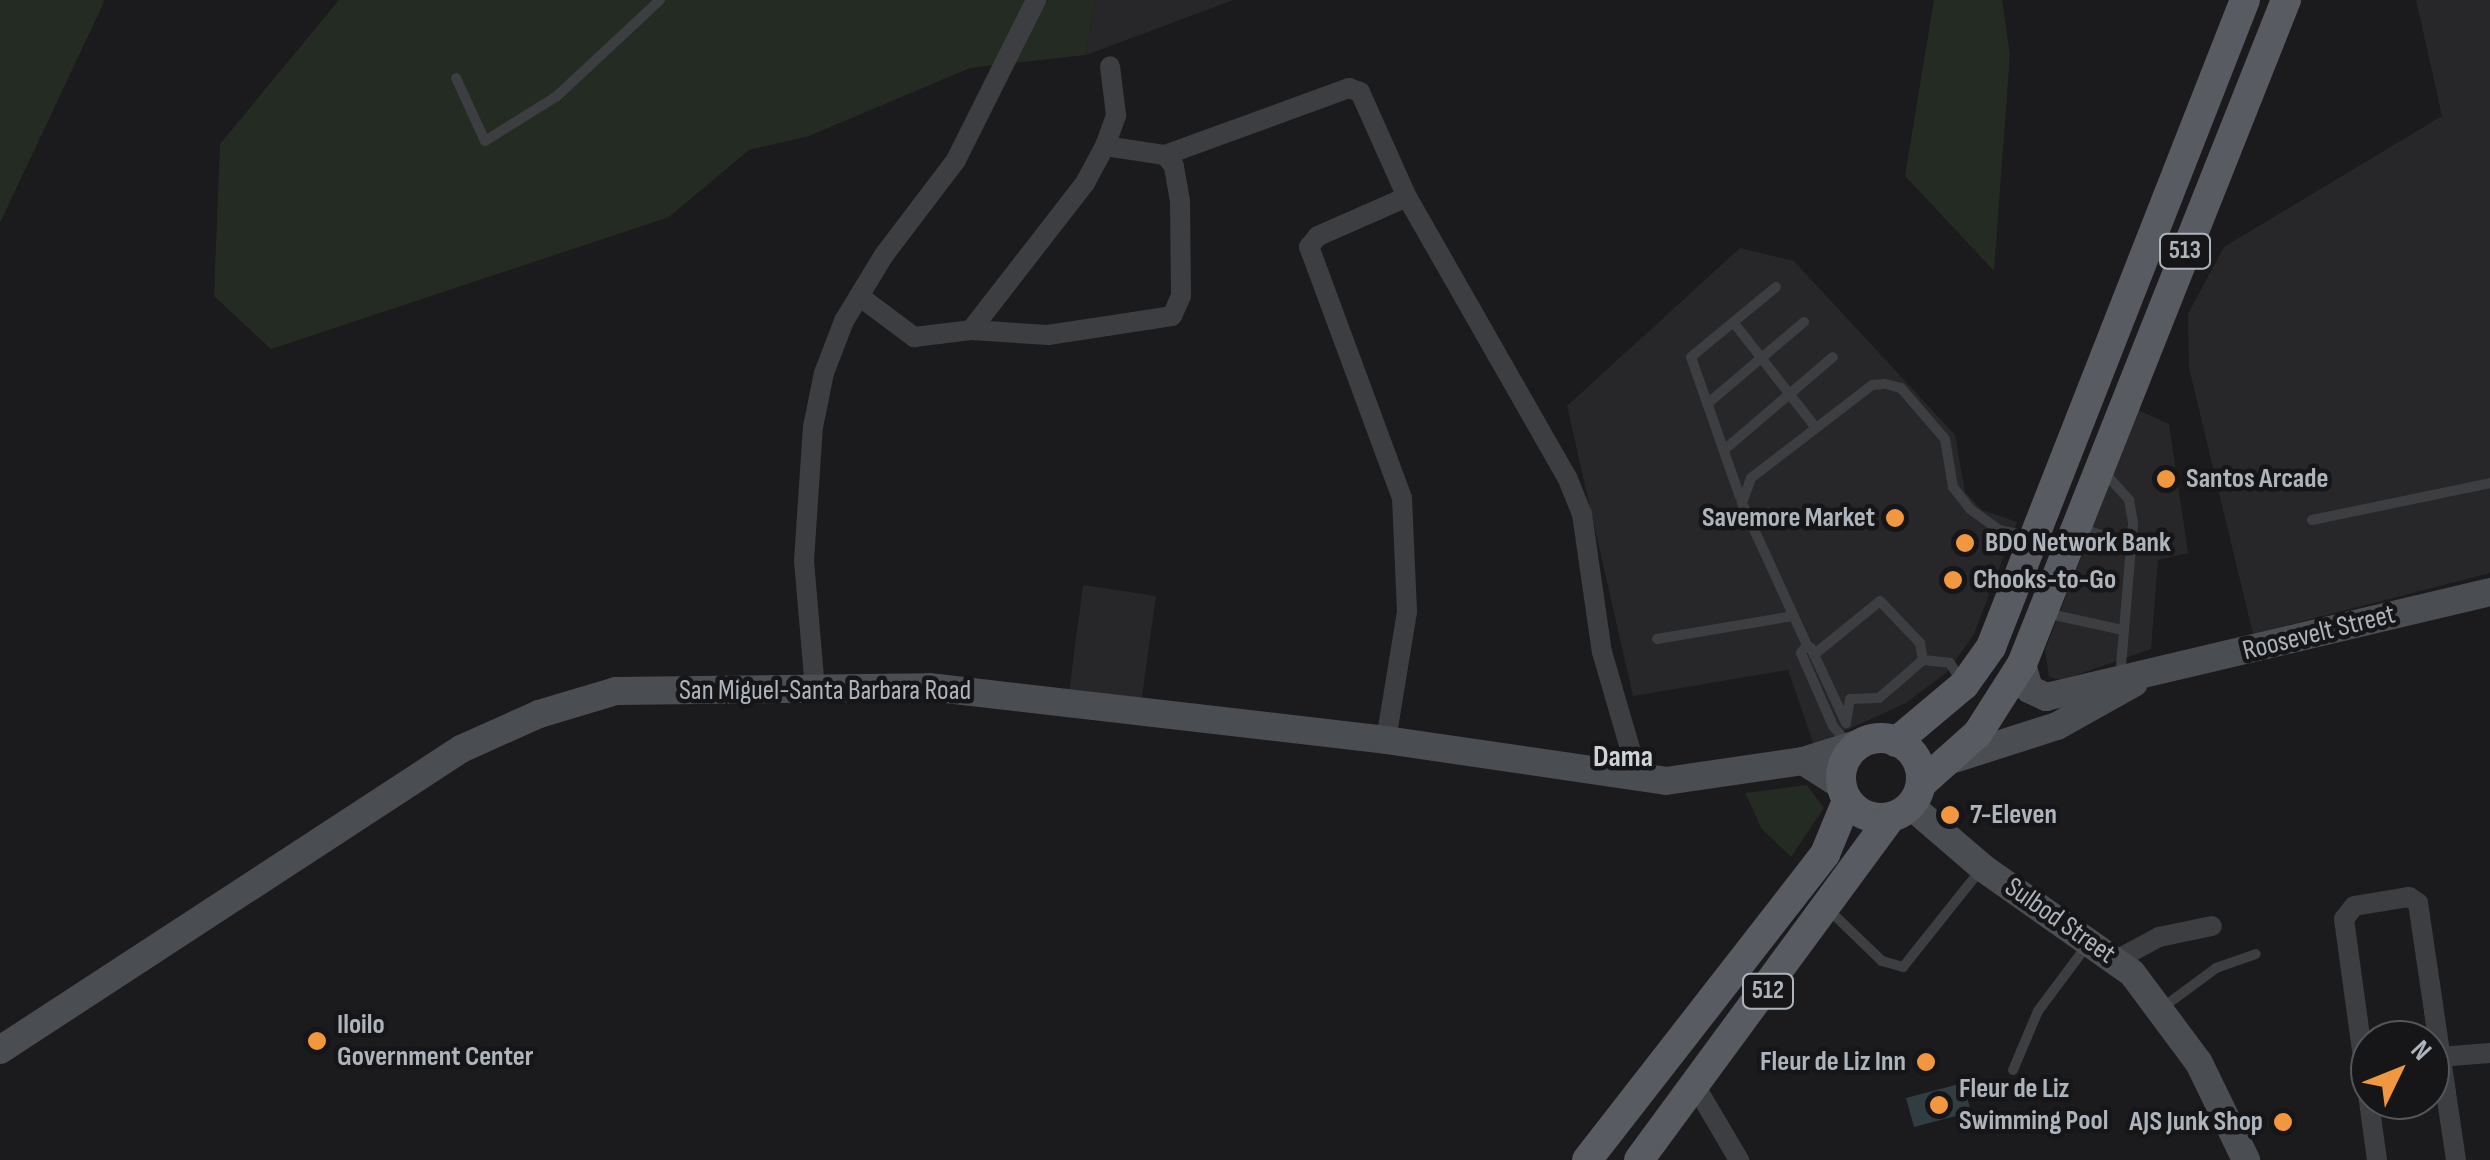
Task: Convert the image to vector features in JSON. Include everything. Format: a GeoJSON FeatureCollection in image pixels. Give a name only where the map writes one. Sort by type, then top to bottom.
{"type":"FeatureCollection","features":[{"type":"Feature","properties":{"kind":"main road","name":"513"},"geometry":{"type":"LineString","coordinates":[[1864,737],[1964,685],[1991,647],[2246,0]]}},
{"type":"Feature","properties":{"kind":"main road","name":"513"},"geometry":{"type":"LineString","coordinates":[[1907,803],[1994,714],[2022,664],[2286,0]]}},
{"type":"Feature","properties":{"kind":"main road"},"geometry":{"type":"LineString","coordinates":[[2050,490],[2080,514]]}},
{"type":"Feature","properties":{"kind":"main road","name":"Roosevelt Street"},"geometry":{"type":"LineString","coordinates":[[2022,664],[2030,688],[2046,697],[2490,592]]}},
{"type":"Feature","properties":{"kind":"main road","name":"Roosevelt Street"},"geometry":{"type":"LineString","coordinates":[[1954,759],[2057,726],[2131,679]]}},
{"type":"Feature","properties":{"kind":"main road","name":"San Miguel-Santa Barbara Road"},"geometry":{"type":"LineString","coordinates":[[0,1050],[461,750],[539,714],[616,691],[928,687],[1386,740],[1666,781],[1803,760],[1864,737]]}},
{"type":"Feature","properties":{"kind":"main road"},"geometry":{"type":"LineString","coordinates":[[1803,760],[1866,815],[1907,803],[1916,759],[1864,737]]}},
{"type":"Feature","properties":{"kind":"main road","name":"512"},"geometry":{"type":"LineString","coordinates":[[1596,1157],[1825,854],[1844,793],[1845,759],[1864,737]]}},
{"type":"Feature","properties":{"kind":"main road","name":"512"},"geometry":{"type":"LineString","coordinates":[[1640,1160],[1907,803]]}},
{"type":"Feature","properties":{"kind":"main road","name":"Sulbod Street"},"geometry":{"type":"LineString","coordinates":[[1907,803],[1983,868],[2118,959],[2162,1009],[2199,1064],[2246,1160]]}},
{"type":"Feature","properties":{"kind":"street"},"geometry":{"type":"LineString","coordinates":[[815,689],[804,616],[813,428],[824,373],[859,296],[956,160],[1036,0]]}},
{"type":"Feature","properties":{"kind":"street"},"geometry":{"type":"LineString","coordinates":[[970,330],[1084,182],[1105,146],[1116,115],[1110,66]]}},
{"type":"Feature","properties":{"kind":"street"},"geometry":{"type":"LineString","coordinates":[[1105,146],[1165,156],[1349,88],[1364,98],[1407,196],[1568,478],[1582,514],[1602,652],[1638,779]]}},
{"type":"Feature","properties":{"kind":"street"},"geometry":{"type":"LineString","coordinates":[[859,296],[914,337],[970,330],[1048,335],[1172,316],[1182,296],[1180,201],[1174,166],[1165,156]]}},
{"type":"Feature","properties":{"kind":"street"},"geometry":{"type":"LineString","coordinates":[[1386,740],[1407,612],[1402,498],[1308,247],[1318,236],[1407,196]]}},
{"type":"Feature","properties":{"kind":"street"},"geometry":{"type":"LineString","coordinates":[[2358,1020],[2344,920],[2354,906],[2408,897],[2418,904],[2435,1020]]}},
{"type":"Feature","properties":{"kind":"street"},"geometry":{"type":"LineString","coordinates":[[2118,959],[2159,937],[2212,926]]}},
{"type":"Feature","properties":{"kind":"street"},"geometry":{"type":"LineString","coordinates":[[2450,1056],[2490,1053]]}},
{"type":"Feature","properties":{"kind":"street"},"geometry":{"type":"LineString","coordinates":[[1696,1087],[1739,1160]]}},
{"type":"Feature","properties":{"kind":"street"},"geometry":{"type":"LineString","coordinates":[[2372,1120],[2377,1160]]}},
{"type":"Feature","properties":{"kind":"street"},"geometry":{"type":"LineString","coordinates":[[2450,1120],[2456,1160]]}},
{"type":"Feature","properties":{"kind":"lane"},"geometry":{"type":"LineString","coordinates":[[456,78],[485,140],[557,96],[660,0]]}},
{"type":"Feature","properties":{"kind":"lane"},"geometry":{"type":"LineString","coordinates":[[1776,287],[1691,358],[1742,503],[1793,616],[1864,737]]}},
{"type":"Feature","properties":{"kind":"lane"},"geometry":{"type":"LineString","coordinates":[[1707,404],[1804,322]]}},
{"type":"Feature","properties":{"kind":"lane"},"geometry":{"type":"LineString","coordinates":[[1734,323],[1816,428]]}},
{"type":"Feature","properties":{"kind":"lane"},"geometry":{"type":"LineString","coordinates":[[1724,450],[1833,357]]}},
{"type":"Feature","properties":{"kind":"lane"},"geometry":{"type":"LineString","coordinates":[[1742,503],[1751,478],[1872,386],[1901,388],[1945,440],[1959,498],[1982,521],[2032,537]]}},
{"type":"Feature","properties":{"kind":"lane"},"geometry":{"type":"LineString","coordinates":[[2099,468],[2130,500],[2122,630],[2131,679]]}},
{"type":"Feature","properties":{"kind":"lane"},"geometry":{"type":"LineString","coordinates":[[2312,520],[2490,483]]}},
{"type":"Feature","properties":{"kind":"lane"},"geometry":{"type":"LineString","coordinates":[[2080,514],[2130,544]]}},
{"type":"Feature","properties":{"kind":"lane"},"geometry":{"type":"LineString","coordinates":[[1864,737],[1833,726],[1801,653],[1880,601],[1920,642],[1923,660]]}},
{"type":"Feature","properties":{"kind":"lane"},"geometry":{"type":"LineString","coordinates":[[2043,612],[2122,630]]}},
{"type":"Feature","properties":{"kind":"lane"},"geometry":{"type":"LineString","coordinates":[[1657,639],[1793,616]]}},
{"type":"Feature","properties":{"kind":"lane"},"geometry":{"type":"LineString","coordinates":[[1864,737],[1850,699],[1879,698],[1923,660],[1950,664],[1964,685]]}},
{"type":"Feature","properties":{"kind":"lane"},"geometry":{"type":"LineString","coordinates":[[1828,910],[1882,961],[1902,967],[1983,868]]}},
{"type":"Feature","properties":{"kind":"lane"},"geometry":{"type":"LineString","coordinates":[[2013,1070],[2038,1011],[2092,940]]}},
{"type":"Feature","properties":{"kind":"lane"},"geometry":{"type":"LineString","coordinates":[[2162,1009],[2216,968],[2256,954]]}},
{"type":"Feature","properties":{"kind":"shaded area"},"geometry":{"type":"Polygon","coordinates":[[[0,0],[105,0],[0,223],[0,0]]]}},
{"type":"Feature","properties":{"kind":"shaded area"},"geometry":{"type":"Polygon","coordinates":[[[339,0],[1096,0],[1086,55],[970,68],[809,136],[749,150],[669,217],[271,349],[214,296],[220,144],[339,0]]]}},
{"type":"Feature","properties":{"kind":"shaded area"},"geometry":{"type":"Polygon","coordinates":[[[1096,0],[1233,0],[1086,55],[1096,0]]]}},
{"type":"Feature","properties":{"kind":"shaded area"},"geometry":{"type":"Polygon","coordinates":[[[1934,0],[2002,0],[2010,54],[1994,271],[1905,176],[1934,0]]]}},
{"type":"Feature","properties":{"kind":"shaded area"},"geometry":{"type":"Polygon","coordinates":[[[2416,0],[2490,0],[2490,573],[2253,634],[2189,368],[2188,314],[2224,247],[2442,116],[2416,0]]]}},
{"type":"Feature","properties":{"kind":"shaded area"},"geometry":{"type":"Polygon","coordinates":[[[1740,248],[1794,261],[1955,435],[1965,492],[1982,510],[2017,522],[1973,636],[1946,673],[1906,703],[1814,745],[1788,670],[1633,696],[1567,406],[1740,248]]]}},
{"type":"Feature","properties":{"kind":"shaded area"},"geometry":{"type":"Polygon","coordinates":[[[2138,410],[2169,424],[2188,553],[2158,560],[2151,649],[2062,680],[2049,677],[2045,650],[2138,410]]]}},
{"type":"Feature","properties":{"kind":"shaded area"},"geometry":{"type":"Polygon","coordinates":[[[1083,585],[1156,596],[1141,703],[1069,693],[1083,585]]]}},
{"type":"Feature","properties":{"kind":"shaded area"},"geometry":{"type":"Polygon","coordinates":[[[1807,785],[1824,808],[1791,857],[1762,829],[1745,793],[1807,785]]]}},
{"type":"Feature","properties":{"kind":"shaded area","name":"Fleur de Liz Swimming Pool"},"geometry":{"type":"Polygon","coordinates":[[[1963,1083],[1971,1112],[1914,1127],[1906,1098],[1963,1083]]]}},
{"type":"Feature","properties":{"kind":"place","name":"Santos Arcade"},"geometry":{"type":"Point","coordinates":[2166,479]}},
{"type":"Feature","properties":{"kind":"place","name":"Savemore Market"},"geometry":{"type":"Point","coordinates":[1895,518]}},
{"type":"Feature","properties":{"kind":"place","name":"BDO Network Bank"},"geometry":{"type":"Point","coordinates":[1965,543]}},
{"type":"Feature","properties":{"kind":"place","name":"Chooks-to-Go"},"geometry":{"type":"Point","coordinates":[1953,580]}},
{"type":"Feature","properties":{"kind":"place","name":"7-Eleven"},"geometry":{"type":"Point","coordinates":[1950,815]}},
{"type":"Feature","properties":{"kind":"place","name":"Iloilo Government Center"},"geometry":{"type":"Point","coordinates":[317,1041]}},
{"type":"Feature","properties":{"kind":"place","name":"Fleur de Liz Inn"},"geometry":{"type":"Point","coordinates":[1926,1062]}},
{"type":"Feature","properties":{"kind":"place","name":"Fleur de Liz Swimming Pool"},"geometry":{"type":"Point","coordinates":[1939,1105]}},
{"type":"Feature","properties":{"kind":"place","name":"AJS Junk Shop"},"geometry":{"type":"Point","coordinates":[2283,1122]}},
{"type":"Feature","properties":{"kind":"district","name":"Dama"},"geometry":{"type":"Point","coordinates":[1623,757]}}]}
